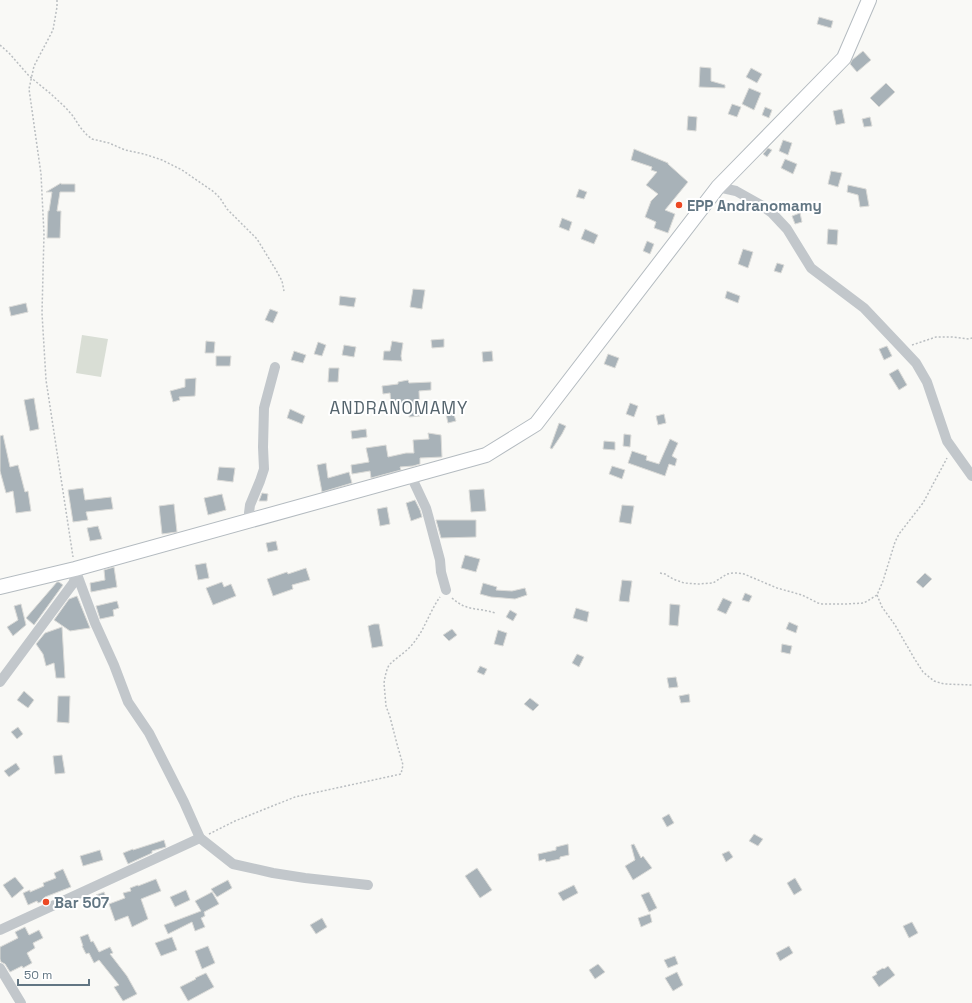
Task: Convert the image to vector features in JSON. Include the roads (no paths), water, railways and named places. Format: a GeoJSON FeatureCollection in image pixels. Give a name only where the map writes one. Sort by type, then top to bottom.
{"type":"FeatureCollection","features":[{"type":"Feature","properties":{"kind":"main road"},"geometry":{"type":"LineString","coordinates":[[0,587],[75,569],[486,456],[536,424],[718,187],[844,58],[869,0]]}},
{"type":"Feature","properties":{"kind":"street"},"geometry":{"type":"LineString","coordinates":[[718,187],[736,191],[772,213],[787,229],[811,268],[864,308],[916,363],[927,382],[947,441],[972,476]]}},
{"type":"Feature","properties":{"kind":"street"},"geometry":{"type":"LineString","coordinates":[[250,521],[250,505],[264,469],[264,408],[275,368]]}},
{"type":"Feature","properties":{"kind":"street"},"geometry":{"type":"LineString","coordinates":[[411,476],[426,508],[440,560],[441,572],[446,590]]}},
{"type":"Feature","properties":{"kind":"street"},"geometry":{"type":"LineString","coordinates":[[0,682],[74,582],[75,569]]}},
{"type":"Feature","properties":{"kind":"street"},"geometry":{"type":"LineString","coordinates":[[75,569],[95,623],[114,665],[128,702],[152,740],[184,802],[200,838],[233,864],[273,873],[334,882],[368,885]]}},
{"type":"Feature","properties":{"kind":"street"},"geometry":{"type":"LineString","coordinates":[[0,930],[200,838]]}},
{"type":"Feature","properties":{"kind":"street"},"geometry":{"type":"LineString","coordinates":[[0,968],[21,1003]]}},
{"type":"Feature","properties":{"kind":"place","name":"EPP Andranomamy"},"geometry":{"type":"Point","coordinates":[679,205]}},
{"type":"Feature","properties":{"kind":"place","name":"Bar 507"},"geometry":{"type":"Point","coordinates":[46,902]}},
{"type":"Feature","properties":{"kind":"district","name":"ANDRANOMAMY"},"geometry":{"type":"Point","coordinates":[399,408]}}]}
